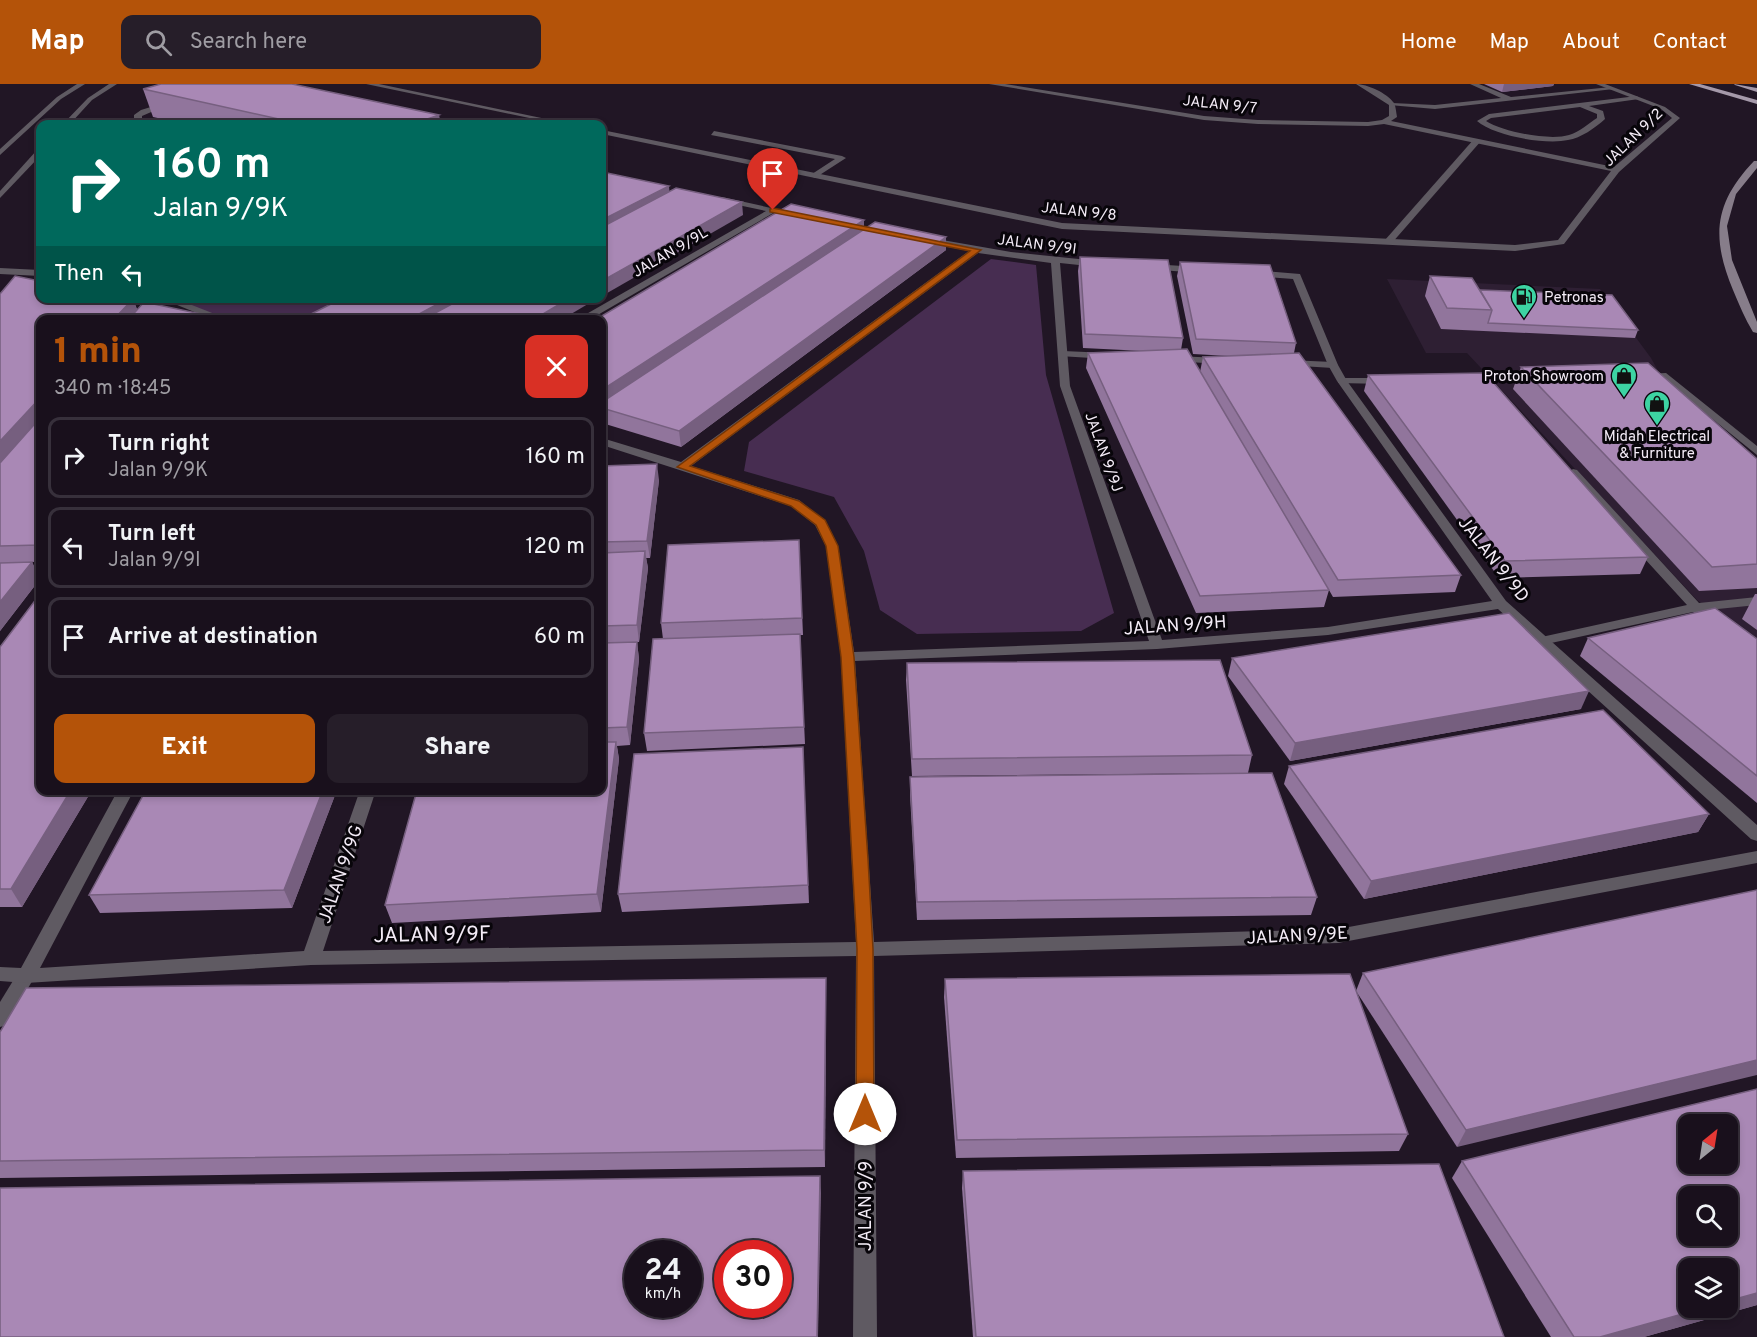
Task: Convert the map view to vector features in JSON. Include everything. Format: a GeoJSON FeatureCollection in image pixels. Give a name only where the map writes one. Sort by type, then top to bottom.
{"type":"FeatureCollection","features":[{"type":"Feature","properties":{"kind":"main road"},"geometry":{"type":"LineString","coordinates":[[1693,84],[1757,102]]}},
{"type":"Feature","properties":{"kind":"main road"},"geometry":{"type":"LineString","coordinates":[[1693,84],[1713,94],[1757,108]]}},
{"type":"Feature","properties":{"kind":"main road"},"geometry":{"type":"LineString","coordinates":[[1737,84],[1757,88]]}},
{"type":"Feature","properties":{"kind":"main road"},"geometry":{"type":"LineString","coordinates":[[1744,84],[1757,88]]}},
{"type":"Feature","properties":{"kind":"main road"},"geometry":{"type":"LineString","coordinates":[[1757,163],[1731,194],[1722,228],[1723,250],[1731,275],[1757,330]]}},
{"type":"Feature","properties":{"kind":"street"},"geometry":{"type":"LineString","coordinates":[[0,153],[59,98],[82,84]]}},
{"type":"Feature","properties":{"kind":"street"},"geometry":{"type":"LineString","coordinates":[[70,120],[90,99],[114,84]]}},
{"type":"Feature","properties":{"kind":"street"},"geometry":{"type":"LineString","coordinates":[[369,84],[546,120]]}},
{"type":"Feature","properties":{"kind":"street","name":"JALAN 9/7"},"geometry":{"type":"LineString","coordinates":[[992,84],[1231,121],[1368,124],[1384,122],[1616,170]]}},
{"type":"Feature","properties":{"kind":"street"},"geometry":{"type":"LineString","coordinates":[[1359,84],[1385,98],[1392,105],[1393,117],[1384,122]]}},
{"type":"Feature","properties":{"kind":"street"},"geometry":{"type":"LineString","coordinates":[[1473,84],[1512,100]]}},
{"type":"Feature","properties":{"kind":"street","name":"JALAN 9/2"},"geometry":{"type":"LineString","coordinates":[[1561,242],[1616,170],[1676,118],[1663,108],[1599,84]]}},
{"type":"Feature","properties":{"kind":"street"},"geometry":{"type":"LineString","coordinates":[[1392,105],[1435,107],[1611,89]]}},
{"type":"Feature","properties":{"kind":"street"},"geometry":{"type":"LineString","coordinates":[[1581,105],[1600,113],[1601,119],[1565,139],[1544,138],[1492,127],[1481,121],[1489,116],[1636,98]]}},
{"type":"Feature","properties":{"kind":"street"},"geometry":{"type":"LineString","coordinates":[[141,120],[138,119],[138,115],[143,111],[173,102]]}},
{"type":"Feature","properties":{"kind":"street","name":"JALAN 9/8"},"geometry":{"type":"LineString","coordinates":[[606,133],[1062,226],[1515,248],[1561,242]]}},
{"type":"Feature","properties":{"kind":"street"},"geometry":{"type":"LineString","coordinates":[[714,133],[842,158],[815,176]]}},
{"type":"Feature","properties":{"kind":"street"},"geometry":{"type":"LineString","coordinates":[[1388,242],[1477,141]]}},
{"type":"Feature","properties":{"kind":"street"},"geometry":{"type":"LineString","coordinates":[[0,196],[36,156]]}},
{"type":"Feature","properties":{"kind":"street"},"geometry":{"type":"LineString","coordinates":[[714,198],[805,217]]}},
{"type":"Feature","properties":{"kind":"street","name":"JALAN 9/9L"},"geometry":{"type":"LineString","coordinates":[[590,315],[773,210]]}},
{"type":"Feature","properties":{"kind":"street","name":"JALAN 9/9I"},"geometry":{"type":"LineString","coordinates":[[913,238],[1055,261],[1113,265]]}},
{"type":"Feature","properties":{"kind":"street"},"geometry":{"type":"LineString","coordinates":[[682,467],[976,250]]}},
{"type":"Feature","properties":{"kind":"street","name":"JALAN 9/9J"},"geometry":{"type":"LineString","coordinates":[[1055,261],[1065,386],[1157,645]]}},
{"type":"Feature","properties":{"kind":"street"},"geometry":{"type":"LineString","coordinates":[[1136,266],[1205,270]]}},
{"type":"Feature","properties":{"kind":"street"},"geometry":{"type":"LineString","coordinates":[[2,274],[36,273]]}},
{"type":"Feature","properties":{"kind":"street","name":"JALAN 9/9D"},"geometry":{"type":"LineString","coordinates":[[1239,273],[1297,276],[1333,365],[1342,381],[1501,604],[1757,835]]}},
{"type":"Feature","properties":{"kind":"street"},"geometry":{"type":"LineString","coordinates":[[178,303],[211,315]]}},
{"type":"Feature","properties":{"kind":"street"},"geometry":{"type":"LineString","coordinates":[[1063,354],[1121,357]]}},
{"type":"Feature","properties":{"kind":"street"},"geometry":{"type":"LineString","coordinates":[[1157,358],[1239,361]]}},
{"type":"Feature","properties":{"kind":"street"},"geometry":{"type":"LineString","coordinates":[[1274,363],[1333,365]]}},
{"type":"Feature","properties":{"kind":"street"},"geometry":{"type":"LineString","coordinates":[[1630,377],[1666,376],[1757,452]]}},
{"type":"Feature","properties":{"kind":"street"},"geometry":{"type":"LineString","coordinates":[[1457,380],[1492,383],[1547,378]]}},
{"type":"Feature","properties":{"kind":"street"},"geometry":{"type":"LineString","coordinates":[[1342,381],[1400,380]]}},
{"type":"Feature","properties":{"kind":"street","name":"JALAN 9/9"},"geometry":{"type":"LineString","coordinates":[[606,442],[795,503],[820,523],[832,546],[848,657],[865,949],[865,1337]]}},
{"type":"Feature","properties":{"kind":"street"},"geometry":{"type":"LineString","coordinates":[[1568,467],[1696,607],[1731,633]]}},
{"type":"Feature","properties":{"kind":"street"},"geometry":{"type":"LineString","coordinates":[[0,573],[36,572]]}},
{"type":"Feature","properties":{"kind":"street"},"geometry":{"type":"LineString","coordinates":[[1542,641],[1696,607],[1757,601]]}},
{"type":"Feature","properties":{"kind":"street","name":"JALAN 9/9H"},"geometry":{"type":"LineString","coordinates":[[848,657],[1157,645],[1328,632],[1501,604]]}},
{"type":"Feature","properties":{"kind":"street"},"geometry":{"type":"LineString","coordinates":[[0,1019],[26,976],[123,795]]}},
{"type":"Feature","properties":{"kind":"street","name":"JALAN 9/9G"},"geometry":{"type":"LineString","coordinates":[[311,958],[366,795]]}},
{"type":"Feature","properties":{"kind":"street","name":"JALAN 9/9E"},"geometry":{"type":"LineString","coordinates":[[865,949],[1338,936],[1757,857]]}},
{"type":"Feature","properties":{"kind":"street","name":"JALAN 9/9F"},"geometry":{"type":"LineString","coordinates":[[0,974],[26,976],[311,958],[865,949]]}},
{"type":"Feature","properties":{"kind":"shaded area"},"geometry":{"type":"Polygon","coordinates":[[[991,259],[1036,265],[1046,375],[1114,613],[1081,631],[917,634],[880,610],[864,551],[834,497],[744,471],[749,442],[991,259]]]}},
{"type":"Feature","properties":{"kind":"shaded area"},"geometry":{"type":"Polygon","coordinates":[[[1387,279],[1600,289],[1651,358],[1663,380],[1757,458],[1757,644],[1697,600],[1467,353],[1426,353],[1387,279]]]}},
{"type":"Feature","properties":{"kind":"shaded area"},"geometry":{"type":"Polygon","coordinates":[[[176,303],[336,303],[311,315],[213,315],[176,303]]]}},
{"type":"Feature","properties":{"kind":"building"},"geometry":{"type":"Polygon","coordinates":[[[161,84],[292,84],[439,115],[425,120],[283,120],[143,89],[161,84]]]}},
{"type":"Feature","properties":{"kind":"building"},"geometry":{"type":"Polygon","coordinates":[[[607,173],[669,186],[606,218],[607,173]]]}},
{"type":"Feature","properties":{"kind":"building"},"geometry":{"type":"Polygon","coordinates":[[[676,188],[742,202],[606,279],[606,225],[676,188]]]}},
{"type":"Feature","properties":{"kind":"building"},"geometry":{"type":"Polygon","coordinates":[[[791,204],[864,220],[606,387],[606,315],[603,315],[791,204]]]}},
{"type":"Feature","properties":{"kind":"building"},"geometry":{"type":"Polygon","coordinates":[[[875,222],[946,237],[679,431],[606,409],[606,399],[875,222]]]}},
{"type":"Feature","properties":{"kind":"building"},"geometry":{"type":"Polygon","coordinates":[[[1080,257],[1168,260],[1183,338],[1085,334],[1080,257]]]}},
{"type":"Feature","properties":{"kind":"building"},"geometry":{"type":"Polygon","coordinates":[[[1180,262],[1270,265],[1296,343],[1196,339],[1180,262]]]}},
{"type":"Feature","properties":{"kind":"building"},"geometry":{"type":"Polygon","coordinates":[[[15,276],[36,280],[36,303],[129,303],[118,315],[36,315],[36,402],[0,441],[0,294],[15,276]]]}},
{"type":"Feature","properties":{"kind":"building"},"geometry":{"type":"Polygon","coordinates":[[[1430,276],[1472,278],[1492,310],[1447,308],[1430,276]]]}},
{"type":"Feature","properties":{"kind":"building"},"geometry":{"type":"Polygon","coordinates":[[[1480,290],[1612,295],[1638,330],[1488,323],[1492,310],[1480,290]]]}},
{"type":"Feature","properties":{"kind":"building"},"geometry":{"type":"Polygon","coordinates":[[[143,303],[149,303],[206,315],[132,315],[143,303]]]}},
{"type":"Feature","properties":{"kind":"building"},"geometry":{"type":"Polygon","coordinates":[[[333,303],[440,303],[417,315],[309,315],[333,303]]]}},
{"type":"Feature","properties":{"kind":"building"},"geometry":{"type":"Polygon","coordinates":[[[454,303],[562,303],[541,315],[431,315],[454,303]]]}},
{"type":"Feature","properties":{"kind":"building"},"geometry":{"type":"Polygon","coordinates":[[[1187,349],[1329,590],[1200,596],[1088,353],[1187,349]]]}},
{"type":"Feature","properties":{"kind":"building"},"geometry":{"type":"Polygon","coordinates":[[[1299,353],[1461,575],[1338,580],[1203,357],[1299,353]]]}},
{"type":"Feature","properties":{"kind":"building"},"geometry":{"type":"Polygon","coordinates":[[[1648,363],[1757,459],[1757,564],[1712,567],[1521,367],[1648,363]]]}},
{"type":"Feature","properties":{"kind":"building"},"geometry":{"type":"Polygon","coordinates":[[[1485,373],[1648,557],[1505,561],[1368,375],[1485,373]]]}},
{"type":"Feature","properties":{"kind":"building"},"geometry":{"type":"Polygon","coordinates":[[[36,422],[36,545],[0,546],[0,463],[36,422]]]}},
{"type":"Feature","properties":{"kind":"building"},"geometry":{"type":"Polygon","coordinates":[[[657,464],[647,541],[606,542],[606,466],[657,464]]]}},
{"type":"Feature","properties":{"kind":"building"},"geometry":{"type":"Polygon","coordinates":[[[799,540],[802,618],[661,623],[668,545],[799,540]]]}},
{"type":"Feature","properties":{"kind":"building"},"geometry":{"type":"Polygon","coordinates":[[[645,551],[637,625],[606,626],[606,553],[645,551]]]}},
{"type":"Feature","properties":{"kind":"building"},"geometry":{"type":"Polygon","coordinates":[[[32,562],[0,602],[0,563],[32,562]]]}},
{"type":"Feature","properties":{"kind":"building"},"geometry":{"type":"Polygon","coordinates":[[[36,599],[36,795],[68,795],[11,889],[0,889],[0,647],[36,599]]]}},
{"type":"Feature","properties":{"kind":"building"},"geometry":{"type":"Polygon","coordinates":[[[1715,608],[1757,639],[1757,776],[1588,638],[1715,608]]]}},
{"type":"Feature","properties":{"kind":"building"},"geometry":{"type":"Polygon","coordinates":[[[1509,613],[1589,691],[1295,743],[1232,658],[1509,613]]]}},
{"type":"Feature","properties":{"kind":"building"},"geometry":{"type":"Polygon","coordinates":[[[800,634],[804,727],[644,733],[653,639],[800,634]]]}},
{"type":"Feature","properties":{"kind":"building"},"geometry":{"type":"Polygon","coordinates":[[[637,642],[627,727],[606,728],[606,643],[637,642]]]}},
{"type":"Feature","properties":{"kind":"building"},"geometry":{"type":"Polygon","coordinates":[[[1220,660],[1252,755],[912,759],[907,663],[1220,660]]]}},
{"type":"Feature","properties":{"kind":"building"},"geometry":{"type":"Polygon","coordinates":[[[1603,710],[1709,814],[1371,881],[1289,766],[1603,710]]]}},
{"type":"Feature","properties":{"kind":"building"},"geometry":{"type":"Polygon","coordinates":[[[606,742],[616,742],[597,894],[385,905],[416,795],[606,795],[606,742]]]}},
{"type":"Feature","properties":{"kind":"building"},"geometry":{"type":"Polygon","coordinates":[[[803,747],[808,885],[618,894],[634,754],[803,747]]]}},
{"type":"Feature","properties":{"kind":"building"},"geometry":{"type":"Polygon","coordinates":[[[1272,773],[1317,897],[917,902],[910,777],[1272,773]]]}},
{"type":"Feature","properties":{"kind":"building"},"geometry":{"type":"Polygon","coordinates":[[[143,795],[321,795],[284,890],[89,895],[143,795]]]}},
{"type":"Feature","properties":{"kind":"building"},"geometry":{"type":"Polygon","coordinates":[[[1757,890],[1757,1060],[1466,1130],[1363,973],[1757,890]]]}},
{"type":"Feature","properties":{"kind":"building"},"geometry":{"type":"Polygon","coordinates":[[[1350,974],[1408,1134],[957,1140],[945,979],[1350,974]]]}},
{"type":"Feature","properties":{"kind":"building"},"geometry":{"type":"Polygon","coordinates":[[[826,978],[824,1150],[0,1161],[0,1032],[26,988],[826,978]]]}},
{"type":"Feature","properties":{"kind":"building"},"geometry":{"type":"Polygon","coordinates":[[[1757,1089],[1757,1293],[1738,1298],[1738,1258],[1678,1258],[1678,1315],[1600,1337],[1574,1337],[1462,1161],[1757,1089]]]}},
{"type":"Feature","properties":{"kind":"building"},"geometry":{"type":"Polygon","coordinates":[[[1439,1164],[1504,1337],[976,1337],[963,1171],[1439,1164]]]}},
{"type":"Feature","properties":{"kind":"building"},"geometry":{"type":"Polygon","coordinates":[[[820,1176],[817,1337],[0,1337],[0,1188],[820,1176]]]}},
{"type":"Feature","properties":{"kind":"place","name":"Petronas"},"geometry":{"type":"Point","coordinates":[1524,320]}},
{"type":"Feature","properties":{"kind":"place","name":"Proton Showroom"},"geometry":{"type":"Point","coordinates":[1624,399]}},
{"type":"Feature","properties":{"kind":"place","name":"Midah Electrical & Furniture"},"geometry":{"type":"Point","coordinates":[1657,427]}},
{"type":"Feature","properties":{"kind":"route"},"geometry":{"type":"LineString","coordinates":[[773,210],[976,250],[682,467],[795,503],[820,523],[832,546],[848,657],[860,859],[865,949],[865,1114]]}}]}
